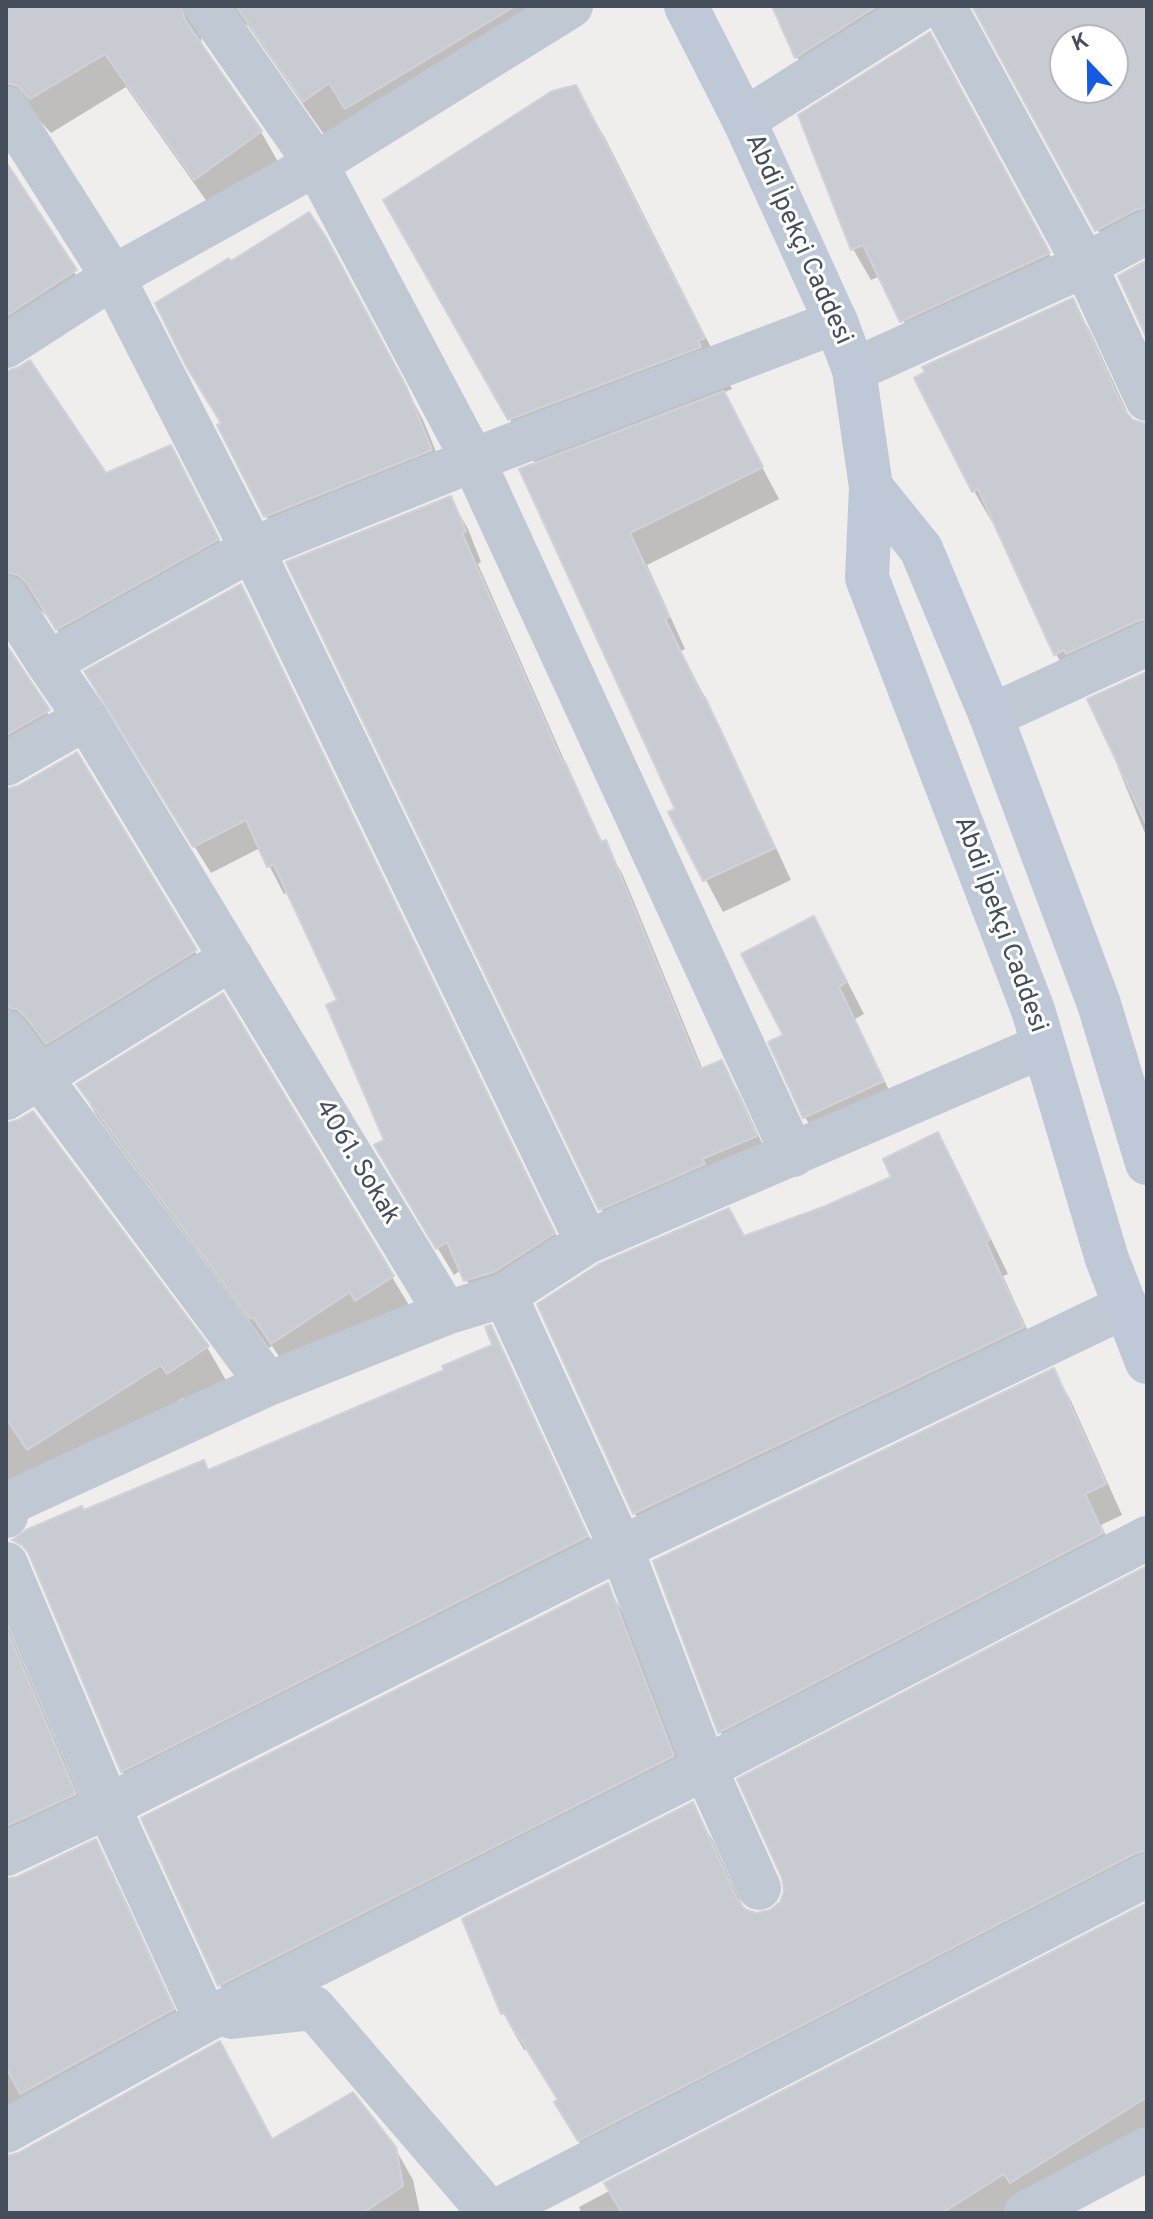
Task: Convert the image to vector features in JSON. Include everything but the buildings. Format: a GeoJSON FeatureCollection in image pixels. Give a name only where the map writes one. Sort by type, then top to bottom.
{"type":"FeatureCollection","features":[{"type":"Feature","properties":{"kind":"main road","name":"Abdi İpekçi Caddesi"},"geometry":{"type":"LineString","coordinates":[[686,6],[744,120],[836,322],[854,370],[871,487],[867,578],[1022,982],[1107,1259],[1147,1362]]}},
{"type":"Feature","properties":{"kind":"main road"},"geometry":{"type":"LineString","coordinates":[[871,487],[921,549],[991,716],[1099,1004],[1147,1163]]}},
{"type":"Feature","properties":{"kind":"street"},"geometry":{"type":"LineString","coordinates":[[206,6],[316,164],[473,460],[793,1155]]}},
{"type":"Feature","properties":{"kind":"street"},"geometry":{"type":"LineString","coordinates":[[6,346],[113,277],[316,164],[571,6]]}},
{"type":"Feature","properties":{"kind":"street"},"geometry":{"type":"LineString","coordinates":[[744,120],[924,6]]}},
{"type":"Feature","properties":{"kind":"street"},"geometry":{"type":"LineString","coordinates":[[944,6],[1085,265],[1147,399]]}},
{"type":"Feature","properties":{"kind":"street"},"geometry":{"type":"LineString","coordinates":[[6,108],[113,277],[252,549],[587,1242]]}},
{"type":"Feature","properties":{"kind":"street"},"geometry":{"type":"LineString","coordinates":[[854,370],[1085,265],[1147,232]]}},
{"type":"Feature","properties":{"kind":"street"},"geometry":{"type":"LineString","coordinates":[[48,663],[252,549],[473,460],[836,322]]}},
{"type":"Feature","properties":{"kind":"street","name":"4061. Sokak"},"geometry":{"type":"LineString","coordinates":[[6,597],[86,718],[446,1313]]}},
{"type":"Feature","properties":{"kind":"street"},"geometry":{"type":"LineString","coordinates":[[991,716],[1147,644]]}},
{"type":"Feature","properties":{"kind":"street"},"geometry":{"type":"LineString","coordinates":[[6,764],[86,718]]}},
{"type":"Feature","properties":{"kind":"street"},"geometry":{"type":"LineString","coordinates":[[23,1088],[232,958]]}},
{"type":"Feature","properties":{"kind":"street"},"geometry":{"type":"LineString","coordinates":[[6,1032],[23,1088],[268,1384]]}},
{"type":"Feature","properties":{"kind":"street"},"geometry":{"type":"LineString","coordinates":[[7,1506],[268,1384],[446,1313],[505,1295],[587,1242],[1043,1046]]}},
{"type":"Feature","properties":{"kind":"street"},"geometry":{"type":"LineString","coordinates":[[505,1295],[621,1548],[705,1768],[759,1888]]}},
{"type":"Feature","properties":{"kind":"street"},"geometry":{"type":"LineString","coordinates":[[6,1854],[108,1806],[621,1548],[1126,1306]]}},
{"type":"Feature","properties":{"kind":"street"},"geometry":{"type":"LineString","coordinates":[[6,2131],[206,2020],[705,1768],[1147,1538]]}},
{"type":"Feature","properties":{"kind":"street"},"geometry":{"type":"LineString","coordinates":[[6,1564],[108,1806],[206,2020]]}},
{"type":"Feature","properties":{"kind":"street"},"geometry":{"type":"LineString","coordinates":[[206,2020],[314,2008],[491,2213],[1147,1875]]}},
{"type":"Feature","properties":{"kind":"street"},"geometry":{"type":"LineString","coordinates":[[1026,2213],[1147,2149]]}}]}
